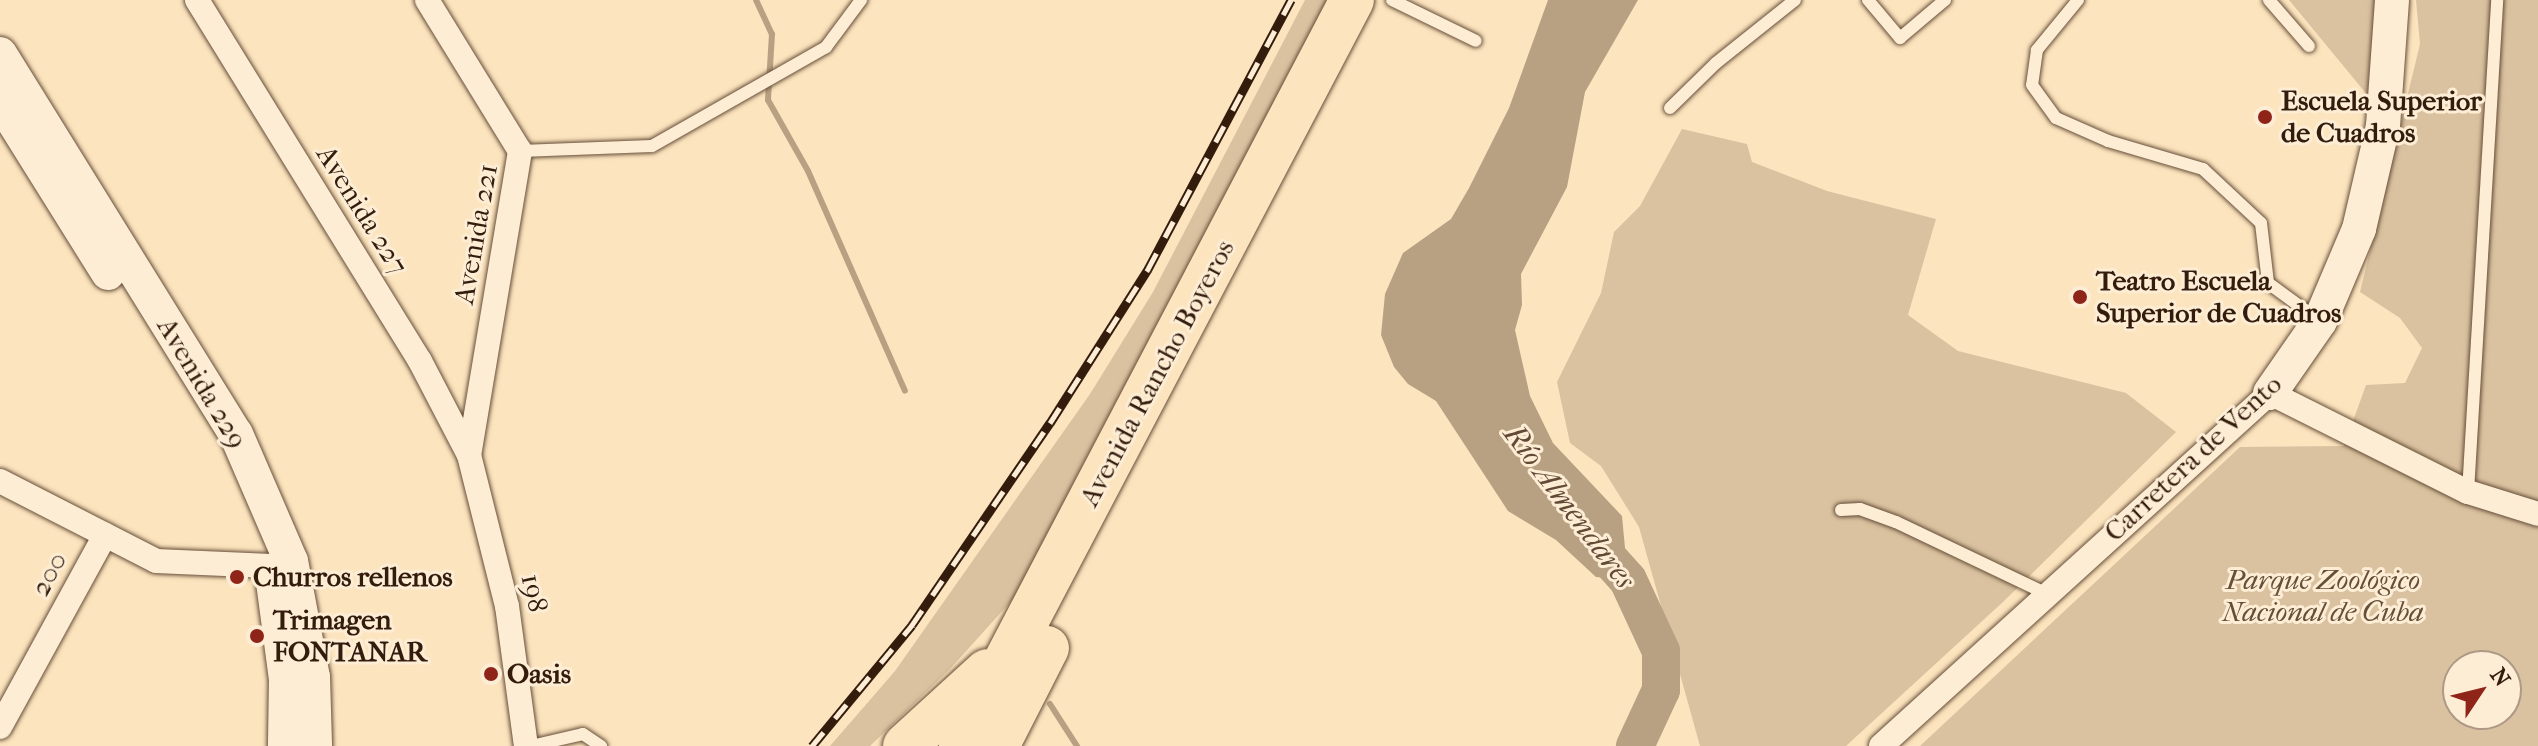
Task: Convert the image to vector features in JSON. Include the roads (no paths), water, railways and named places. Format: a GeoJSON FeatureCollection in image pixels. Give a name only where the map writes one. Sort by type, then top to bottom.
{"type":"FeatureCollection","features":[{"type":"Feature","properties":{"kind":"highway","name":"Avenida Rancho Boyeros"},"geometry":{"type":"LineString","coordinates":[[961,746],[1352,0]]}},
{"type":"Feature","properties":{"kind":"highway","name":"Avenida Rancho Boyeros"},"geometry":{"type":"LineString","coordinates":[[997,746],[1382,0]]}},
{"type":"Feature","properties":{"kind":"highway"},"geometry":{"type":"LineString","coordinates":[[905,746],[986,673],[1036,604]]}},
{"type":"Feature","properties":{"kind":"street","name":"Avenida 227"},"geometry":{"type":"LineString","coordinates":[[197,0],[420,361],[469,455]]}},
{"type":"Feature","properties":{"kind":"street","name":"Avenida 221"},"geometry":{"type":"LineString","coordinates":[[427,0],[520,151],[469,455]]}},
{"type":"Feature","properties":{"kind":"street","name":"Carretera de Vento"},"geometry":{"type":"LineString","coordinates":[[1881,746],[2045,593],[2270,393],[2320,321],[2359,229],[2383,126],[2392,0]]}},
{"type":"Feature","properties":{"kind":"street","name":"Avenida 229"},"geometry":{"type":"LineString","coordinates":[[0,54],[236,434],[281,564],[313,677],[315,746]]}},
{"type":"Feature","properties":{"kind":"street","name":"Avenida 229"},"geometry":{"type":"LineString","coordinates":[[0,100],[214,443],[281,564],[286,679],[285,746]]}},
{"type":"Feature","properties":{"kind":"street"},"geometry":{"type":"LineString","coordinates":[[2270,393],[2468,492],[2538,514]]}},
{"type":"Feature","properties":{"kind":"street","name":"198"},"geometry":{"type":"LineString","coordinates":[[469,455],[507,606],[529,746]]}},
{"type":"Feature","properties":{"kind":"street"},"geometry":{"type":"LineString","coordinates":[[0,481],[156,561],[281,564]]}},
{"type":"Feature","properties":{"kind":"street","name":"200"},"geometry":{"type":"LineString","coordinates":[[0,727],[105,535]]}},
{"type":"Feature","properties":{"kind":"lane"},"geometry":{"type":"LineString","coordinates":[[520,151],[652,146],[826,47],[861,0]]}},
{"type":"Feature","properties":{"kind":"lane"},"geometry":{"type":"LineString","coordinates":[[1392,0],[1476,41]]}},
{"type":"Feature","properties":{"kind":"lane"},"geometry":{"type":"LineString","coordinates":[[1670,108],[1716,63],[1795,0]]}},
{"type":"Feature","properties":{"kind":"lane"},"geometry":{"type":"LineString","coordinates":[[1868,0],[1900,38],[1945,0]]}},
{"type":"Feature","properties":{"kind":"lane"},"geometry":{"type":"LineString","coordinates":[[2078,0],[2037,50],[2032,85],[2056,118],[2108,141],[2203,169],[2261,223],[2268,283],[2320,321]]}},
{"type":"Feature","properties":{"kind":"lane"},"geometry":{"type":"LineString","coordinates":[[2269,0],[2309,46]]}},
{"type":"Feature","properties":{"kind":"lane"},"geometry":{"type":"LineString","coordinates":[[2468,492],[2497,0]]}},
{"type":"Feature","properties":{"kind":"lane"},"geometry":{"type":"LineString","coordinates":[[1841,510],[1860,509],[1896,522],[2045,593]]}},
{"type":"Feature","properties":{"kind":"lane"},"geometry":{"type":"LineString","coordinates":[[529,746],[575,734],[601,746]]}},
{"type":"Feature","properties":{"kind":"water"},"geometry":{"type":"Polygon","coordinates":[[[1548,0],[1638,0],[1585,92],[1567,187],[1521,274],[1522,305],[1515,330],[1530,396],[1553,443],[1622,516],[1628,580],[1596,577],[1556,540],[1508,511],[1436,401],[1408,384],[1394,367],[1381,335],[1385,294],[1403,253],[1451,219],[1469,188],[1509,108],[1548,0]]]}},
{"type":"Feature","properties":{"kind":"waterway"},"geometry":{"type":"LineString","coordinates":[[756,0],[772,34],[768,100],[808,171],[905,391]]}},
{"type":"Feature","properties":{"kind":"waterway","name":"Río Almendares"},"geometry":{"type":"LineString","coordinates":[[1593,541],[1628,580],[1661,651],[1661,690],[1635,746]]}},
{"type":"Feature","properties":{"kind":"waterway"},"geometry":{"type":"LineString","coordinates":[[1050,704],[1077,746]]}},
{"type":"Feature","properties":{"kind":"railway"},"geometry":{"type":"LineString","coordinates":[[812,746],[912,625],[1050,423],[1148,269],[1291,0]]}},
{"type":"Feature","properties":{"kind":"place","name":"Escuela Superior de Cuadros"},"geometry":{"type":"Point","coordinates":[2265,117]}},
{"type":"Feature","properties":{"kind":"place","name":"Teatro Escuela Superior de Cuadros"},"geometry":{"type":"Point","coordinates":[2080,297]}},
{"type":"Feature","properties":{"kind":"place","name":"Churros rellenos"},"geometry":{"type":"Point","coordinates":[237,577]}},
{"type":"Feature","properties":{"kind":"place","name":"Trimagen FONTANAR"},"geometry":{"type":"Point","coordinates":[257,636]}},
{"type":"Feature","properties":{"kind":"place","name":"Oasis"},"geometry":{"type":"Point","coordinates":[491,674]}},
{"type":"Feature","properties":{"kind":"park label","name":"Parque Zoológico Nacional de Cuba"},"geometry":{"type":"Point","coordinates":[2323,596]}}]}
